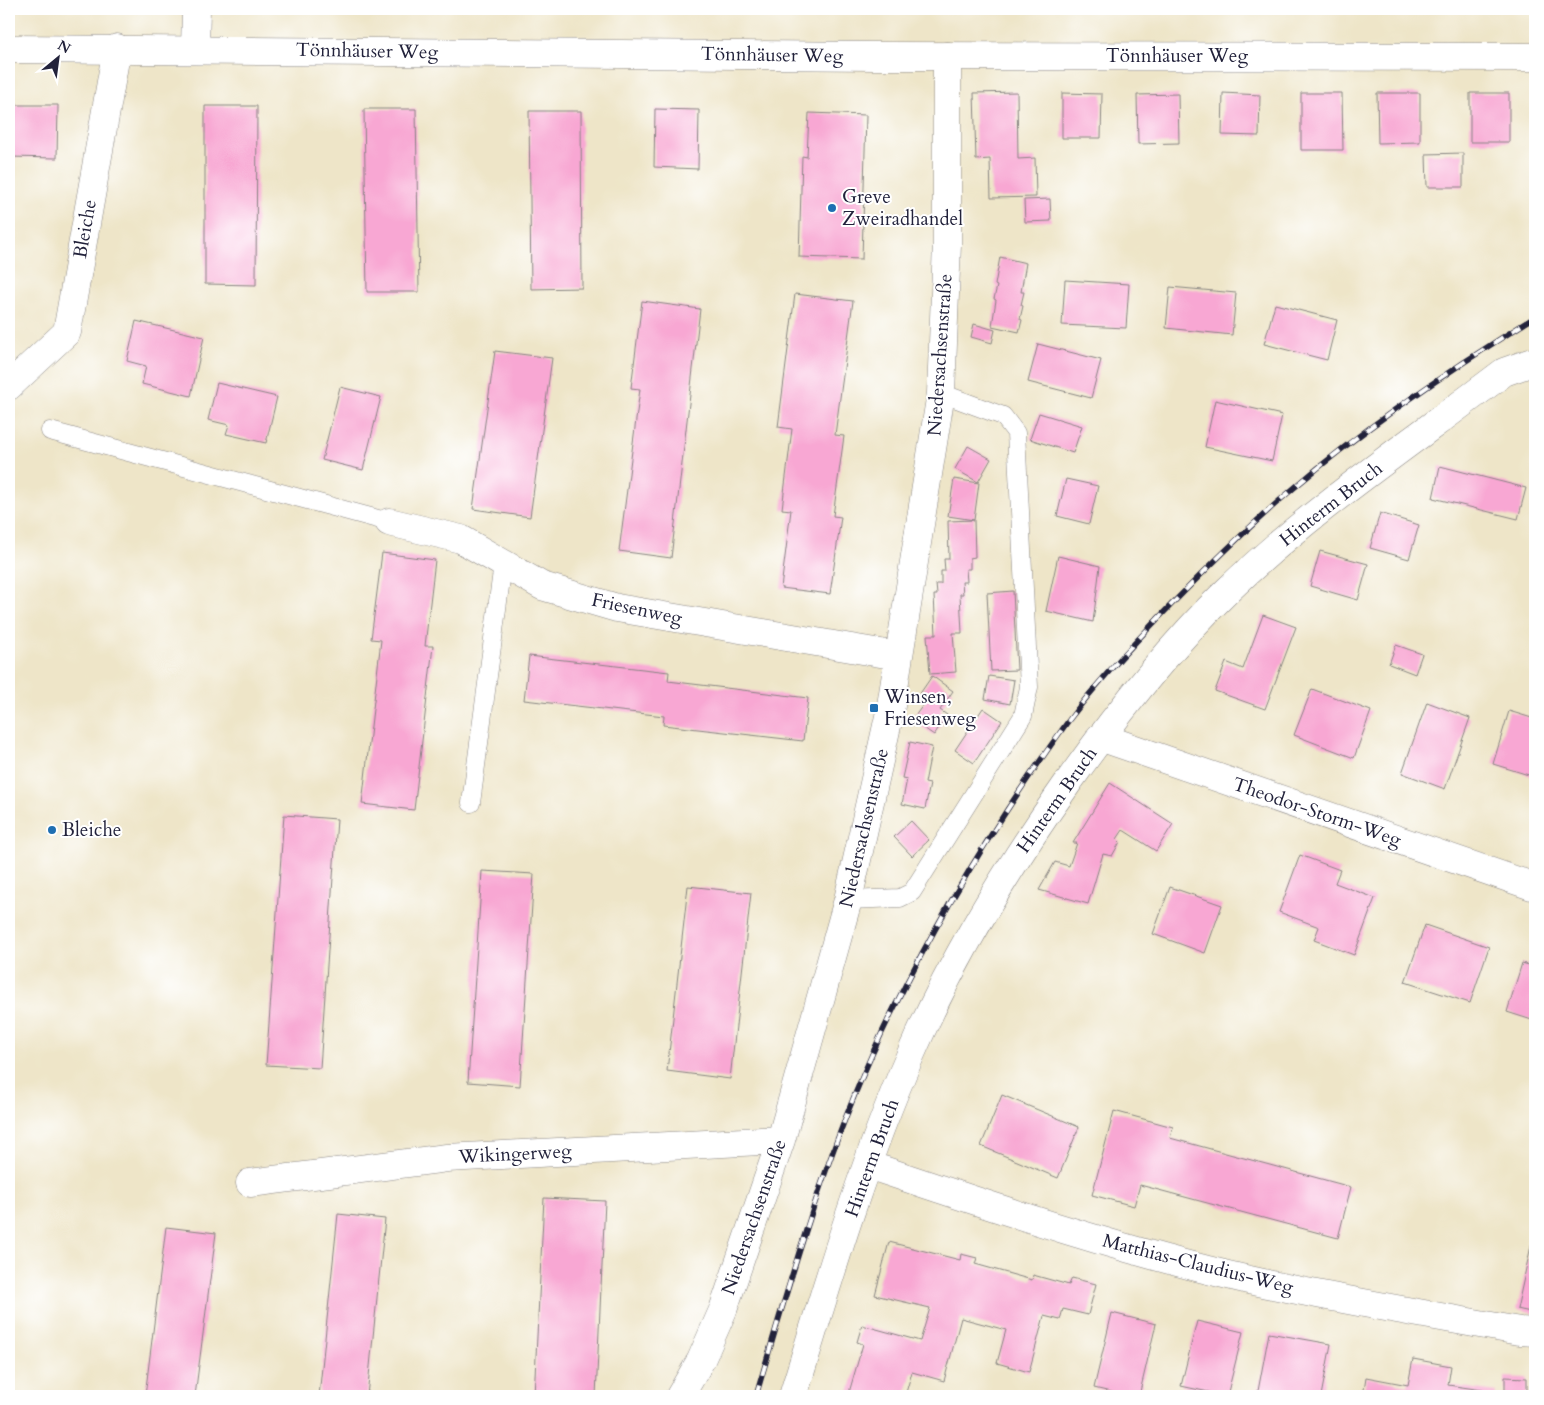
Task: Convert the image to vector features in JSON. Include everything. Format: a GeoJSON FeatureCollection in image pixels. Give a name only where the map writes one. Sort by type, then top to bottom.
{"type":"FeatureCollection","features":[{"type":"Feature","properties":{"kind":"street"},"geometry":{"type":"LineString","coordinates":[[195,49],[196,9]]}},
{"type":"Feature","properties":{"kind":"street","name":"Tönnhäuser Weg"},"geometry":{"type":"LineString","coordinates":[[9,49],[117,48],[947,56],[1535,57]]}},
{"type":"Feature","properties":{"kind":"street","name":"Bleiche"},"geometry":{"type":"LineString","coordinates":[[9,386],[67,332],[117,48]]}},
{"type":"Feature","properties":{"kind":"street","name":"Niedersachsenstraße"},"geometry":{"type":"LineString","coordinates":[[680,1396],[701,1360],[723,1310],[781,1140],[848,900],[890,712],[941,393],[947,244],[947,56]]}},
{"type":"Feature","properties":{"kind":"street","name":"Hinterm Bruch"},"geometry":{"type":"LineString","coordinates":[[793,1396],[868,1165],[910,1056],[965,941],[1029,837],[1100,737],[1160,663],[1226,592],[1292,532],[1504,372],[1535,361]]}},
{"type":"Feature","properties":{"kind":"street","name":"Friesenweg"},"geometry":{"type":"LineString","coordinates":[[389,522],[461,539],[542,586],[617,608],[898,656]]}},
{"type":"Feature","properties":{"kind":"street","name":"Theodor-Storm-Weg"},"geometry":{"type":"LineString","coordinates":[[1100,737],[1535,887]]}},
{"type":"Feature","properties":{"kind":"street","name":"Wikingerweg"},"geometry":{"type":"LineString","coordinates":[[250,1183],[447,1158],[781,1140]]}},
{"type":"Feature","properties":{"kind":"street","name":"Matthias-Claudius-Weg"},"geometry":{"type":"LineString","coordinates":[[868,1165],[1102,1240],[1248,1279],[1385,1308],[1535,1332]]}},
{"type":"Feature","properties":{"kind":"lane"},"geometry":{"type":"LineString","coordinates":[[848,900],[900,898],[912,892],[1022,716],[1029,687],[1016,433],[1003,416],[941,393]]}},
{"type":"Feature","properties":{"kind":"lane"},"geometry":{"type":"LineString","coordinates":[[50,432],[389,522]]}},
{"type":"Feature","properties":{"kind":"lane"},"geometry":{"type":"LineString","coordinates":[[471,803],[503,564]]}},
{"type":"Feature","properties":{"kind":"building"},"geometry":{"type":"Polygon","coordinates":[[[1017,92],[1018,159],[1035,158],[1036,197],[991,198],[990,159],[976,160],[974,93],[1017,92]]]}},
{"type":"Feature","properties":{"kind":"building"},"geometry":{"type":"Polygon","coordinates":[[[1062,93],[1102,94],[1101,138],[1062,138],[1062,93]]]}},
{"type":"Feature","properties":{"kind":"building"},"geometry":{"type":"Polygon","coordinates":[[[1223,93],[1260,95],[1259,136],[1222,135],[1223,93]]]}},
{"type":"Feature","properties":{"kind":"building"},"geometry":{"type":"Polygon","coordinates":[[[1301,93],[1342,93],[1343,150],[1301,150],[1301,93]]]}},
{"type":"Feature","properties":{"kind":"building"},"geometry":{"type":"Polygon","coordinates":[[[1377,93],[1420,93],[1420,142],[1378,143],[1377,93]]]}},
{"type":"Feature","properties":{"kind":"building"},"geometry":{"type":"Polygon","coordinates":[[[1470,93],[1509,93],[1509,142],[1470,142],[1470,93]]]}},
{"type":"Feature","properties":{"kind":"building"},"geometry":{"type":"Polygon","coordinates":[[[1178,94],[1179,143],[1138,144],[1137,95],[1178,94]]]}},
{"type":"Feature","properties":{"kind":"building"},"geometry":{"type":"Polygon","coordinates":[[[9,105],[58,105],[57,158],[9,157],[9,105]]]}},
{"type":"Feature","properties":{"kind":"building"},"geometry":{"type":"Polygon","coordinates":[[[205,106],[257,106],[256,285],[205,284],[205,106]]]}},
{"type":"Feature","properties":{"kind":"building"},"geometry":{"type":"Polygon","coordinates":[[[364,109],[416,109],[419,292],[367,292],[364,109]]]}},
{"type":"Feature","properties":{"kind":"building"},"geometry":{"type":"Polygon","coordinates":[[[655,109],[699,110],[698,169],[654,167],[655,109]]]}},
{"type":"Feature","properties":{"kind":"building"},"geometry":{"type":"Polygon","coordinates":[[[529,111],[581,111],[582,288],[531,289],[529,111]]]}},
{"type":"Feature","properties":{"kind":"building","name":"Greve Zweiradhandel"},"geometry":{"type":"Polygon","coordinates":[[[809,113],[866,115],[862,259],[799,257],[802,156],[807,157],[809,113]]]}},
{"type":"Feature","properties":{"kind":"building"},"geometry":{"type":"Polygon","coordinates":[[[1463,153],[1463,187],[1427,187],[1426,154],[1463,153]]]}},
{"type":"Feature","properties":{"kind":"building"},"geometry":{"type":"Polygon","coordinates":[[[1050,199],[1051,221],[1025,222],[1024,200],[1050,199]]]}},
{"type":"Feature","properties":{"kind":"building"},"geometry":{"type":"Polygon","coordinates":[[[1000,257],[1026,263],[1021,292],[1024,292],[1019,332],[992,326],[996,300],[994,299],[997,286],[995,285],[1000,257]]]}},
{"type":"Feature","properties":{"kind":"building"},"geometry":{"type":"Polygon","coordinates":[[[1065,280],[1129,284],[1126,328],[1062,325],[1065,280]]]}},
{"type":"Feature","properties":{"kind":"building"},"geometry":{"type":"Polygon","coordinates":[[[1170,287],[1236,293],[1232,335],[1166,328],[1170,287]]]}},
{"type":"Feature","properties":{"kind":"building"},"geometry":{"type":"Polygon","coordinates":[[[795,294],[853,301],[835,435],[844,436],[833,516],[841,517],[830,594],[781,588],[791,510],[782,509],[792,429],[778,427],[795,294]]]}},
{"type":"Feature","properties":{"kind":"building"},"geometry":{"type":"Polygon","coordinates":[[[642,301],[700,309],[671,558],[619,551],[640,389],[631,388],[642,301]]]}},
{"type":"Feature","properties":{"kind":"building"},"geometry":{"type":"Polygon","coordinates":[[[1275,304],[1337,320],[1327,360],[1264,344],[1275,304]]]}},
{"type":"Feature","properties":{"kind":"building"},"geometry":{"type":"Polygon","coordinates":[[[136,321],[204,337],[191,396],[142,384],[146,366],[127,361],[136,321]]]}},
{"type":"Feature","properties":{"kind":"building"},"geometry":{"type":"Polygon","coordinates":[[[974,324],[995,330],[992,343],[971,337],[974,324]]]}},
{"type":"Feature","properties":{"kind":"building"},"geometry":{"type":"Polygon","coordinates":[[[1038,344],[1101,360],[1091,398],[1028,382],[1038,344]]]}},
{"type":"Feature","properties":{"kind":"building"},"geometry":{"type":"Polygon","coordinates":[[[495,351],[552,358],[530,517],[473,509],[495,351]]]}},
{"type":"Feature","properties":{"kind":"building"},"geometry":{"type":"Polygon","coordinates":[[[217,383],[277,397],[266,443],[226,434],[229,425],[208,420],[217,383]]]}},
{"type":"Feature","properties":{"kind":"building"},"geometry":{"type":"Polygon","coordinates":[[[340,387],[381,397],[363,470],[322,460],[340,387]]]}},
{"type":"Feature","properties":{"kind":"building"},"geometry":{"type":"Polygon","coordinates":[[[1215,400],[1282,415],[1272,461],[1205,447],[1215,400]]]}},
{"type":"Feature","properties":{"kind":"building"},"geometry":{"type":"Polygon","coordinates":[[[1039,413],[1082,426],[1073,453],[1030,439],[1039,413]]]}},
{"type":"Feature","properties":{"kind":"building"},"geometry":{"type":"Polygon","coordinates":[[[968,446],[991,459],[978,482],[955,469],[968,446]]]}},
{"type":"Feature","properties":{"kind":"building"},"geometry":{"type":"Polygon","coordinates":[[[1440,466],[1526,488],[1518,519],[1433,498],[1440,466]]]}},
{"type":"Feature","properties":{"kind":"building"},"geometry":{"type":"Polygon","coordinates":[[[954,479],[979,483],[974,520],[948,516],[954,479]]]}},
{"type":"Feature","properties":{"kind":"building"},"geometry":{"type":"Polygon","coordinates":[[[1066,479],[1098,486],[1089,524],[1057,516],[1066,479]]]}},
{"type":"Feature","properties":{"kind":"building"},"geometry":{"type":"Polygon","coordinates":[[[1380,513],[1419,525],[1409,559],[1370,548],[1380,513]]]}},
{"type":"Feature","properties":{"kind":"building"},"geometry":{"type":"Polygon","coordinates":[[[974,520],[975,557],[970,558],[970,569],[966,569],[967,582],[962,582],[963,594],[960,594],[962,633],[953,633],[956,672],[930,674],[927,635],[936,635],[934,595],[937,595],[936,584],[941,584],[941,571],[945,571],[944,559],[949,559],[948,521],[974,520]]]}},
{"type":"Feature","properties":{"kind":"building"},"geometry":{"type":"Polygon","coordinates":[[[1320,551],[1368,564],[1358,600],[1310,586],[1320,551]]]}},
{"type":"Feature","properties":{"kind":"building"},"geometry":{"type":"Polygon","coordinates":[[[382,553],[435,560],[425,646],[433,646],[414,810],[362,804],[381,640],[371,639],[382,553]]]}},
{"type":"Feature","properties":{"kind":"building"},"geometry":{"type":"Polygon","coordinates":[[[1058,556],[1100,566],[1093,622],[1046,611],[1058,556]]]}},
{"type":"Feature","properties":{"kind":"building"},"geometry":{"type":"Polygon","coordinates":[[[1013,591],[1017,670],[991,671],[987,593],[1013,591]]]}},
{"type":"Feature","properties":{"kind":"building"},"geometry":{"type":"Polygon","coordinates":[[[1263,615],[1296,627],[1265,709],[1215,691],[1226,662],[1243,669],[1263,615]]]}},
{"type":"Feature","properties":{"kind":"building"},"geometry":{"type":"Polygon","coordinates":[[[1396,645],[1422,654],[1415,674],[1389,664],[1396,645]]]}},
{"type":"Feature","properties":{"kind":"building"},"geometry":{"type":"Polygon","coordinates":[[[529,656],[669,672],[668,681],[808,698],[803,741],[663,725],[664,716],[524,700],[529,656]]]}},
{"type":"Feature","properties":{"kind":"building"},"geometry":{"type":"Polygon","coordinates":[[[932,676],[953,691],[940,710],[947,715],[934,735],[912,720],[926,701],[919,695],[932,676]]]}},
{"type":"Feature","properties":{"kind":"building"},"geometry":{"type":"Polygon","coordinates":[[[989,676],[1014,680],[1010,704],[985,699],[989,676]]]}},
{"type":"Feature","properties":{"kind":"building"},"geometry":{"type":"Polygon","coordinates":[[[1312,689],[1371,711],[1354,758],[1294,735],[1312,689]]]}},
{"type":"Feature","properties":{"kind":"building"},"geometry":{"type":"Polygon","coordinates":[[[1427,702],[1470,718],[1445,789],[1402,773],[1427,702]]]}},
{"type":"Feature","properties":{"kind":"building"},"geometry":{"type":"Polygon","coordinates":[[[983,708],[1002,721],[974,763],[955,750],[983,708]]]}},
{"type":"Feature","properties":{"kind":"building"},"geometry":{"type":"Polygon","coordinates":[[[1509,711],[1535,719],[1535,777],[1493,764],[1509,711]]]}},
{"type":"Feature","properties":{"kind":"building"},"geometry":{"type":"Polygon","coordinates":[[[910,742],[932,747],[925,783],[930,784],[925,809],[902,804],[907,779],[902,778],[910,742]]]}},
{"type":"Feature","properties":{"kind":"building"},"geometry":{"type":"Polygon","coordinates":[[[1110,783],[1173,824],[1156,851],[1123,830],[1117,839],[1120,842],[1112,856],[1103,854],[1088,904],[1039,890],[1055,862],[1069,866],[1077,843],[1073,843],[1110,783]]]}},
{"type":"Feature","properties":{"kind":"building"},"geometry":{"type":"Polygon","coordinates":[[[284,815],[337,819],[320,1068],[266,1065],[284,815]]]}},
{"type":"Feature","properties":{"kind":"building"},"geometry":{"type":"Polygon","coordinates":[[[911,821],[929,840],[912,856],[894,837],[911,821]]]}},
{"type":"Feature","properties":{"kind":"building"},"geometry":{"type":"Polygon","coordinates":[[[1300,855],[1340,870],[1335,883],[1375,898],[1354,955],[1314,940],[1319,927],[1279,912],[1300,855]]]}},
{"type":"Feature","properties":{"kind":"building"},"geometry":{"type":"Polygon","coordinates":[[[482,871],[534,874],[520,1086],[468,1082],[482,871]]]}},
{"type":"Feature","properties":{"kind":"building"},"geometry":{"type":"Polygon","coordinates":[[[688,886],[751,893],[730,1079],[667,1071],[688,886]]]}},
{"type":"Feature","properties":{"kind":"building"},"geometry":{"type":"Polygon","coordinates":[[[1170,887],[1222,905],[1205,953],[1153,934],[1170,887]]]}},
{"type":"Feature","properties":{"kind":"building"},"geometry":{"type":"Polygon","coordinates":[[[1425,925],[1489,947],[1470,1003],[1405,982],[1425,925]]]}},
{"type":"Feature","properties":{"kind":"building"},"geometry":{"type":"Polygon","coordinates":[[[1522,963],[1535,967],[1535,1021],[1507,1012],[1522,963]]]}},
{"type":"Feature","properties":{"kind":"building"},"geometry":{"type":"Polygon","coordinates":[[[1002,1095],[1079,1127],[1058,1178],[981,1146],[1002,1095]]]}},
{"type":"Feature","properties":{"kind":"building"},"geometry":{"type":"Polygon","coordinates":[[[1114,1111],[1173,1127],[1170,1138],[1351,1187],[1338,1238],[1140,1185],[1134,1206],[1092,1195],[1114,1111]]]}},
{"type":"Feature","properties":{"kind":"building"},"geometry":{"type":"Polygon","coordinates":[[[544,1198],[605,1201],[596,1396],[534,1396],[544,1198]]]}},
{"type":"Feature","properties":{"kind":"building"},"geometry":{"type":"Polygon","coordinates":[[[338,1214],[385,1219],[367,1396],[319,1396],[338,1214]]]}},
{"type":"Feature","properties":{"kind":"building"},"geometry":{"type":"Polygon","coordinates":[[[166,1227],[216,1233],[195,1396],[145,1396],[166,1227]]]}},
{"type":"Feature","properties":{"kind":"building"},"geometry":{"type":"Polygon","coordinates":[[[1533,1237],[1535,1238],[1535,1313],[1517,1309],[1533,1237]]]}},
{"type":"Feature","properties":{"kind":"building"},"geometry":{"type":"Polygon","coordinates":[[[889,1242],[960,1260],[961,1254],[977,1258],[975,1264],[1032,1280],[1033,1275],[1069,1285],[1072,1278],[1096,1284],[1088,1315],[1063,1309],[1060,1320],[1044,1316],[1029,1372],[997,1363],[1006,1330],[961,1318],[944,1381],[912,1372],[905,1396],[848,1396],[863,1344],[857,1342],[862,1325],[920,1341],[930,1308],[875,1295],[889,1242]]]}},
{"type":"Feature","properties":{"kind":"building"},"geometry":{"type":"Polygon","coordinates":[[[1112,1313],[1156,1324],[1139,1396],[1128,1396],[1094,1388],[1112,1313]]]}},
{"type":"Feature","properties":{"kind":"building"},"geometry":{"type":"Polygon","coordinates":[[[1197,1321],[1243,1332],[1227,1396],[1181,1386],[1197,1321]]]}},
{"type":"Feature","properties":{"kind":"building"},"geometry":{"type":"Polygon","coordinates":[[[1269,1333],[1331,1344],[1321,1396],[1287,1396],[1258,1391],[1269,1333]]]}},
{"type":"Feature","properties":{"kind":"building"},"geometry":{"type":"Polygon","coordinates":[[[1413,1359],[1451,1366],[1448,1385],[1496,1392],[1495,1396],[1363,1396],[1366,1377],[1408,1385],[1413,1359]]]}},
{"type":"Feature","properties":{"kind":"building"},"geometry":{"type":"Polygon","coordinates":[[[1505,1377],[1527,1378],[1527,1396],[1505,1396],[1505,1377]]]}},
{"type":"Feature","properties":{"kind":"railway"},"geometry":{"type":"LineString","coordinates":[[756,1396],[815,1202],[850,1107],[891,1014],[930,938],[974,863],[1020,790],[1069,720],[1105,676],[1156,620],[1230,546],[1278,502],[1322,464],[1381,419],[1535,317]]}},
{"type":"Feature","properties":{"kind":"place","name":"Greve Zweiradhandel"},"geometry":{"type":"Point","coordinates":[832,208]}},
{"type":"Feature","properties":{"kind":"place","name":"Winsen, Friesenweg"},"geometry":{"type":"Point","coordinates":[874,708]}},
{"type":"Feature","properties":{"kind":"place","name":"Bleiche"},"geometry":{"type":"Point","coordinates":[52,830]}}]}
